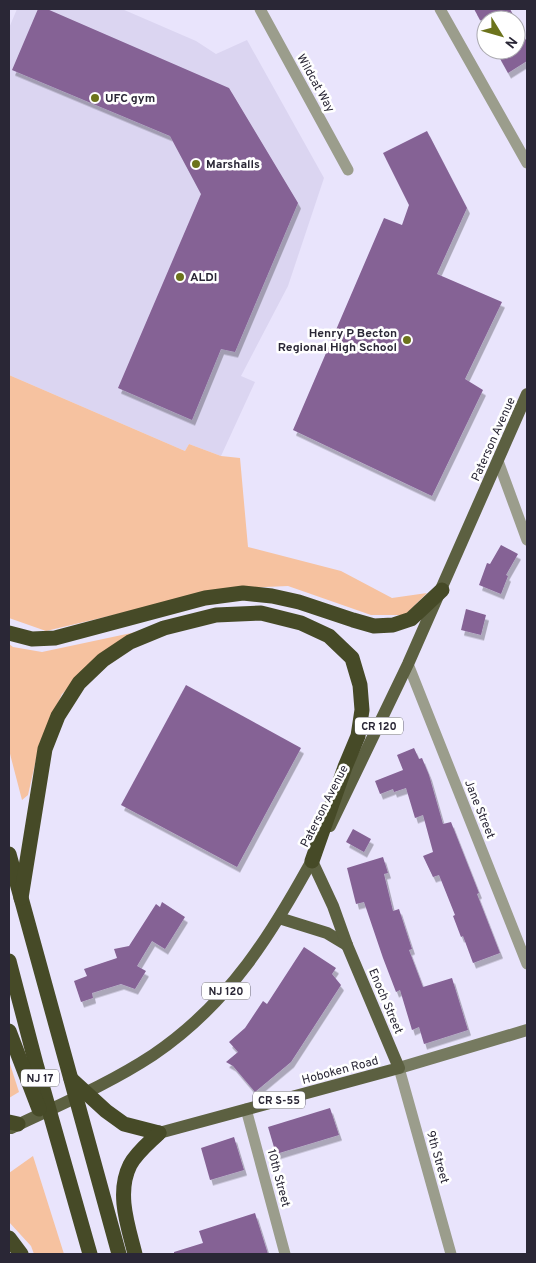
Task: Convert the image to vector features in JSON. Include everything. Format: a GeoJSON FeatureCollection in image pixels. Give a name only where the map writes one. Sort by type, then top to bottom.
{"type":"FeatureCollection","features":[{"type":"Feature","properties":{"kind":"highway"},"geometry":{"type":"LineString","coordinates":[[9,633],[32,639],[55,638],[205,598],[243,594],[272,596],[299,602],[374,626],[393,626],[411,619],[442,590]]}},
{"type":"Feature","properties":{"kind":"highway"},"geometry":{"type":"LineString","coordinates":[[21,898],[45,749],[58,716],[79,683],[103,660],[130,642],[164,628],[216,615],[261,613],[301,623],[329,636],[352,658],[360,685],[362,710],[358,736],[312,861]]}},
{"type":"Feature","properties":{"kind":"highway","name":"NJ 17"},"geometry":{"type":"LineString","coordinates":[[9,854],[118,1254]]}},
{"type":"Feature","properties":{"kind":"highway","name":"NJ 17"},"geometry":{"type":"LineString","coordinates":[[9,962],[41,1083],[90,1254]]}},
{"type":"Feature","properties":{"kind":"highway"},"geometry":{"type":"LineString","coordinates":[[9,1031],[73,1194]]}},
{"type":"Feature","properties":{"kind":"highway"},"geometry":{"type":"LineString","coordinates":[[71,1079],[124,1124],[160,1133]]}},
{"type":"Feature","properties":{"kind":"highway"},"geometry":{"type":"LineString","coordinates":[[134,1254],[124,1204],[125,1182],[130,1166],[135,1158],[160,1133]]}},
{"type":"Feature","properties":{"kind":"highway"},"geometry":{"type":"LineString","coordinates":[[9,1238],[21,1254]]}},
{"type":"Feature","properties":{"kind":"main road","name":"Paterson Avenue"},"geometry":{"type":"LineString","coordinates":[[14,1124],[106,1082],[154,1054],[204,1013],[248,965],[279,918],[312,861],[354,778],[442,590],[527,394]]}},
{"type":"Feature","properties":{"kind":"main road","name":"Enoch Street"},"geometry":{"type":"LineString","coordinates":[[312,861],[333,906],[347,945],[399,1068]]}},
{"type":"Feature","properties":{"kind":"main road"},"geometry":{"type":"LineString","coordinates":[[279,918],[327,933],[347,945]]}},
{"type":"Feature","properties":{"kind":"main road","name":"Hoboken Road"},"geometry":{"type":"LineString","coordinates":[[160,1133],[399,1068]]}},
{"type":"Feature","properties":{"kind":"street","name":"Wildcat Way"},"geometry":{"type":"LineString","coordinates":[[260,9],[348,170]]}},
{"type":"Feature","properties":{"kind":"street"},"geometry":{"type":"LineString","coordinates":[[440,9],[527,164]]}},
{"type":"Feature","properties":{"kind":"street"},"geometry":{"type":"LineString","coordinates":[[498,460],[527,540]]}},
{"type":"Feature","properties":{"kind":"street","name":"Jane Street"},"geometry":{"type":"LineString","coordinates":[[408,664],[527,964]]}},
{"type":"Feature","properties":{"kind":"street","name":"Hoboken Road"},"geometry":{"type":"LineString","coordinates":[[399,1068],[527,1030]]}},
{"type":"Feature","properties":{"kind":"street","name":"9th Street"},"geometry":{"type":"LineString","coordinates":[[399,1068],[451,1254]]}},
{"type":"Feature","properties":{"kind":"street","name":"10th Street"},"geometry":{"type":"LineString","coordinates":[[246,1109],[285,1254]]}},
{"type":"Feature","properties":{"kind":"shaded area"},"geometry":{"type":"Polygon","coordinates":[[[17,9],[122,9],[196,41],[216,54],[247,40],[324,178],[288,286],[241,376],[255,382],[221,456],[189,444],[185,451],[9,375],[9,28],[17,9]]]}},
{"type":"Feature","properties":{"kind":"shaded area"},"geometry":{"type":"Polygon","coordinates":[[[9,375],[185,451],[189,444],[221,456],[240,458],[248,547],[341,571],[392,598],[427,593],[405,615],[371,615],[288,586],[223,589],[46,631],[9,618],[9,375]]]}},
{"type":"Feature","properties":{"kind":"shaded area"},"geometry":{"type":"Polygon","coordinates":[[[136,632],[103,655],[62,694],[40,742],[28,795],[22,800],[9,750],[9,644],[13,647],[42,652],[136,632]]]}},
{"type":"Feature","properties":{"kind":"shaded area"},"geometry":{"type":"Polygon","coordinates":[[[9,1061],[19,1092],[9,1098],[9,1061]]]}},
{"type":"Feature","properties":{"kind":"shaded area"},"geometry":{"type":"Polygon","coordinates":[[[33,1156],[64,1254],[34,1254],[31,1246],[9,1222],[9,1173],[33,1156]]]}},
{"type":"Feature","properties":{"kind":"building"},"geometry":{"type":"Polygon","coordinates":[[[38,9],[47,9],[229,88],[298,203],[235,352],[221,349],[192,420],[118,388],[201,194],[170,136],[12,70],[38,9]]]}},
{"type":"Feature","properties":{"kind":"building"},"geometry":{"type":"Polygon","coordinates":[[[474,9],[511,10],[476,10],[476,13],[474,9]]]}},
{"type":"Feature","properties":{"kind":"building"},"geometry":{"type":"Polygon","coordinates":[[[526,40],[527,61],[508,73],[501,60],[526,60],[526,40]]]}},
{"type":"Feature","properties":{"kind":"building","name":"Henry P Becton Regional High School"},"geometry":{"type":"Polygon","coordinates":[[[427,131],[467,208],[437,274],[502,302],[465,379],[483,390],[432,496],[293,430],[384,218],[402,225],[409,205],[383,153],[427,131]]]}},
{"type":"Feature","properties":{"kind":"building"},"geometry":{"type":"Polygon","coordinates":[[[501,545],[518,554],[506,575],[508,576],[501,594],[479,585],[487,563],[490,564],[501,545]]]}},
{"type":"Feature","properties":{"kind":"building"},"geometry":{"type":"Polygon","coordinates":[[[466,609],[486,615],[481,635],[461,630],[466,609]]]}},
{"type":"Feature","properties":{"kind":"building"},"geometry":{"type":"Polygon","coordinates":[[[186,685],[301,748],[237,867],[121,805],[186,685]]]}},
{"type":"Feature","properties":{"kind":"building"},"geometry":{"type":"Polygon","coordinates":[[[414,748],[419,759],[422,758],[429,775],[443,824],[451,822],[500,953],[473,963],[463,936],[461,937],[453,916],[455,915],[439,875],[433,877],[423,856],[433,852],[423,815],[415,818],[406,788],[394,792],[393,789],[380,794],[375,781],[403,770],[397,755],[414,748]]]}},
{"type":"Feature","properties":{"kind":"building"},"geometry":{"type":"Polygon","coordinates":[[[353,829],[371,839],[364,852],[346,842],[353,829]]]}},
{"type":"Feature","properties":{"kind":"building"},"geometry":{"type":"Polygon","coordinates":[[[383,857],[388,873],[384,874],[393,911],[399,909],[412,949],[409,950],[423,987],[452,978],[468,1030],[424,1044],[419,1027],[412,1030],[400,990],[396,992],[364,902],[356,904],[347,868],[383,857]]]}},
{"type":"Feature","properties":{"kind":"building"},"geometry":{"type":"Polygon","coordinates":[[[162,902],[185,917],[165,949],[152,941],[137,966],[146,971],[135,989],[121,984],[92,993],[93,998],[81,1002],[74,981],[87,976],[84,969],[117,958],[114,949],[129,946],[156,904],[160,907],[162,902]]]}},
{"type":"Feature","properties":{"kind":"building"},"geometry":{"type":"Polygon","coordinates":[[[304,947],[336,968],[332,974],[341,985],[291,1062],[255,1092],[233,1066],[226,1062],[238,1052],[229,1042],[245,1028],[263,1001],[267,1004],[304,947]]]}},
{"type":"Feature","properties":{"kind":"building"},"geometry":{"type":"Polygon","coordinates":[[[330,1108],[339,1135],[276,1154],[268,1127],[330,1108]]]}},
{"type":"Feature","properties":{"kind":"building"},"geometry":{"type":"Polygon","coordinates":[[[234,1137],[244,1170],[210,1180],[201,1148],[234,1137]]]}},
{"type":"Feature","properties":{"kind":"building"},"geometry":{"type":"Polygon","coordinates":[[[255,1213],[268,1254],[174,1254],[174,1252],[203,1243],[199,1231],[255,1213]]]}},
{"type":"Feature","properties":{"kind":"place","name":"UFC gym"},"geometry":{"type":"Point","coordinates":[95,98]}},
{"type":"Feature","properties":{"kind":"place","name":"Marshalls"},"geometry":{"type":"Point","coordinates":[196,164]}},
{"type":"Feature","properties":{"kind":"place","name":"ALDI"},"geometry":{"type":"Point","coordinates":[180,277]}},
{"type":"Feature","properties":{"kind":"place","name":"Henry P Becton Regional High School"},"geometry":{"type":"Point","coordinates":[407,340]}}]}
